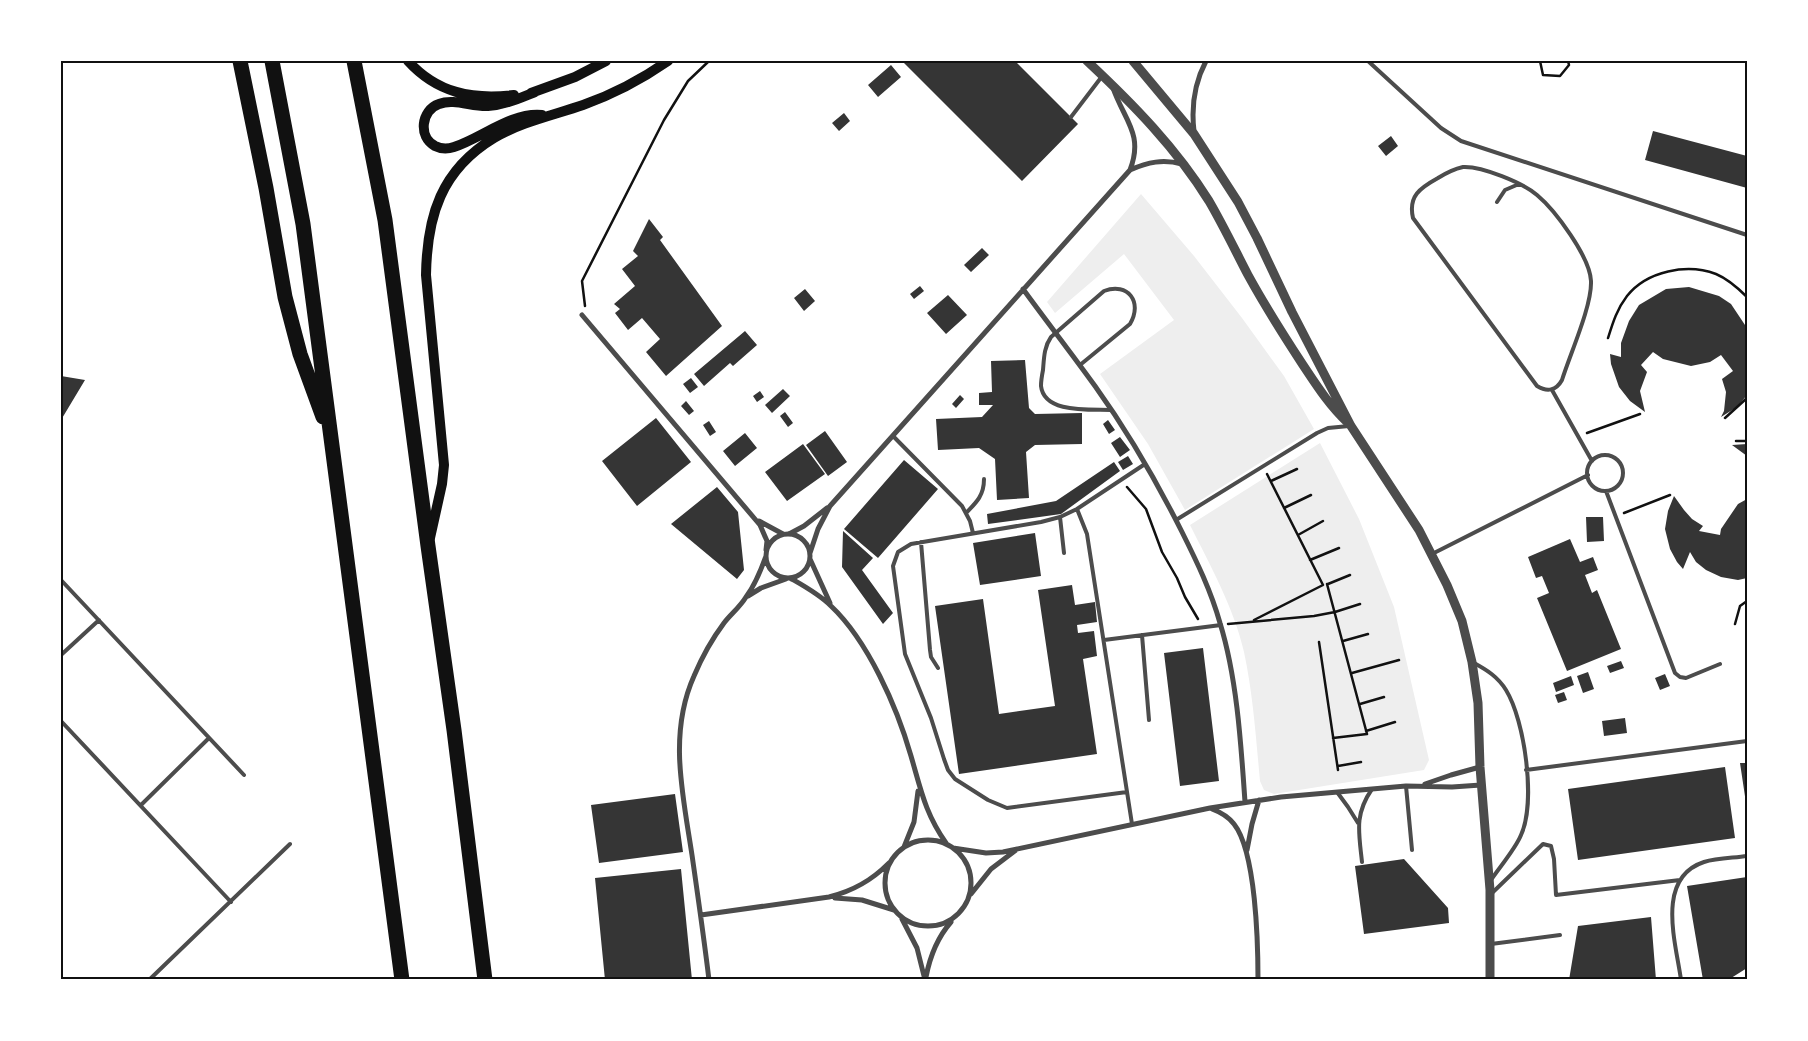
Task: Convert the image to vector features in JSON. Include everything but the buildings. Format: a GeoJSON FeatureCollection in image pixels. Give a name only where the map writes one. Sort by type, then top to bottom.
{"type":"FeatureCollection","features":[{"type":"Feature","properties":{"kind":"highway"},"geometry":{"type":"LineString","coordinates":[[240,61],[266,188],[284,297],[306,372],[331,438]]}},
{"type":"Feature","properties":{"kind":"highway"},"geometry":{"type":"LineString","coordinates":[[272,61],[303,224],[402,980]]}},
{"type":"Feature","properties":{"kind":"highway"},"geometry":{"type":"LineString","coordinates":[[354,61],[385,220],[454,730],[485,980]]}},
{"type":"Feature","properties":{"kind":"main road"},"geometry":{"type":"LineString","coordinates":[[408,61],[416,71],[435,84],[456,93],[479,97],[535,92]]}},
{"type":"Feature","properties":{"kind":"main road"},"geometry":{"type":"LineString","coordinates":[[548,116],[539,115],[521,118],[483,132],[449,149],[435,146],[426,136],[423,123],[429,111],[440,103],[453,102],[488,106],[510,102],[575,77],[606,61]]}},
{"type":"Feature","properties":{"kind":"main road"},"geometry":{"type":"LineString","coordinates":[[428,546],[440,493],[444,465],[426,275],[426,257],[433,215],[442,192],[456,171],[472,154],[495,138],[548,116],[584,105],[618,91],[650,74],[668,61]]}},
{"type":"Feature","properties":{"kind":"street"},"geometry":{"type":"LineString","coordinates":[[1088,61],[1138,110],[1183,164],[1209,202],[1264,302],[1318,389],[1351,426]]}},
{"type":"Feature","properties":{"kind":"street"},"geometry":{"type":"LineString","coordinates":[[1133,61],[1194,134],[1238,202],[1351,426],[1405,506],[1432,554],[1462,621],[1472,662],[1478,704],[1481,785],[1490,895],[1490,980]]}},
{"type":"Feature","properties":{"kind":"street"},"geometry":{"type":"LineString","coordinates":[[1194,134],[1192,114],[1194,94],[1199,74],[1206,61]]}},
{"type":"Feature","properties":{"kind":"street"},"geometry":{"type":"LineString","coordinates":[[1111,83],[1119,104],[1134,132],[1135,151],[1130,170]]}},
{"type":"Feature","properties":{"kind":"street"},"geometry":{"type":"LineString","coordinates":[[709,980],[679,771],[678,739],[693,677],[707,648],[725,622],[746,598],[757,578],[773,540],[804,526],[830,506],[1130,170],[1150,162],[1162,161],[1183,164]]}},
{"type":"Feature","properties":{"kind":"street"},"geometry":{"type":"LineString","coordinates":[[1023,289],[1080,365],[1145,464],[1176,520],[1210,592],[1221,625],[1237,712],[1245,802]]}},
{"type":"Feature","properties":{"kind":"street"},"geometry":{"type":"LineString","coordinates":[[582,315],[760,525],[764,532],[770,569],[775,574],[788,578],[812,591],[832,606],[849,627],[879,676],[902,728],[928,814],[946,843],[960,853],[969,869],[971,878],[970,897]]}},
{"type":"Feature","properties":{"kind":"street"},"geometry":{"type":"LineString","coordinates":[[746,598],[761,588],[796,577],[805,570],[818,528],[830,506]]}},
{"type":"Feature","properties":{"kind":"street"},"geometry":{"type":"LineString","coordinates":[[754,518],[786,534],[796,535],[805,542],[832,606]]}},
{"type":"Feature","properties":{"kind":"street"},"geometry":{"type":"LineString","coordinates":[[1422,785],[1480,767]]}},
{"type":"Feature","properties":{"kind":"street"},"geometry":{"type":"LineString","coordinates":[[829,898],[864,884],[879,873],[904,847],[914,822],[917,808],[918,780]]}},
{"type":"Feature","properties":{"kind":"street"},"geometry":{"type":"LineString","coordinates":[[953,848],[986,853],[1019,849],[1210,808],[1259,800],[1406,786],[1452,787],[1481,785]]}},
{"type":"Feature","properties":{"kind":"street"},"geometry":{"type":"LineString","coordinates":[[1258,980],[1258,946],[1247,850],[1259,800]]}},
{"type":"Feature","properties":{"kind":"street"},"geometry":{"type":"LineString","coordinates":[[1210,808],[1223,814],[1234,824],[1247,850]]}},
{"type":"Feature","properties":{"kind":"street"},"geometry":{"type":"LineString","coordinates":[[904,847],[920,840],[946,843]]}},
{"type":"Feature","properties":{"kind":"street"},"geometry":{"type":"LineString","coordinates":[[925,980],[934,948],[942,933],[960,912],[979,882],[1004,858],[1019,849]]}},
{"type":"Feature","properties":{"kind":"street"},"geometry":{"type":"LineString","coordinates":[[892,860],[885,885],[894,910],[908,922],[926,926],[936,926],[953,919]]}},
{"type":"Feature","properties":{"kind":"street"},"geometry":{"type":"LineString","coordinates":[[701,914],[829,898],[862,900],[894,910]]}},
{"type":"Feature","properties":{"kind":"street"},"geometry":{"type":"LineString","coordinates":[[901,916],[916,948],[925,980]]}},
{"type":"Feature","properties":{"kind":"lane"},"geometry":{"type":"LineString","coordinates":[[1368,61],[1440,128],[1461,141],[1747,235]]}},
{"type":"Feature","properties":{"kind":"lane"},"geometry":{"type":"LineString","coordinates":[[1071,117],[1103,75]]}},
{"type":"Feature","properties":{"kind":"lane"},"geometry":{"type":"LineString","coordinates":[[1456,168],[1477,168],[1519,184],[1537,195],[1552,211],[1583,254],[1590,275],[1590,296],[1562,380],[1552,390],[1544,390],[1536,386],[1416,225],[1411,210],[1412,202],[1421,189],[1456,168]]}},
{"type":"Feature","properties":{"kind":"lane"},"geometry":{"type":"LineString","coordinates":[[1497,202],[1505,190],[1519,184]]}},
{"type":"Feature","properties":{"kind":"lane"},"geometry":{"type":"LineString","coordinates":[[1080,365],[1130,324],[1136,310],[1131,296],[1125,291],[1118,288],[1104,291],[1056,332],[1045,349],[1041,386],[1047,399],[1059,407],[1111,410]]}},
{"type":"Feature","properties":{"kind":"lane"},"geometry":{"type":"LineString","coordinates":[[1552,390],[1592,461]]}},
{"type":"Feature","properties":{"kind":"lane"},"geometry":{"type":"LineString","coordinates":[[1176,520],[1328,428],[1339,425],[1351,426]]}},
{"type":"Feature","properties":{"kind":"lane"},"geometry":{"type":"LineString","coordinates":[[893,436],[956,499],[966,513],[973,533]]}},
{"type":"Feature","properties":{"kind":"lane"},"geometry":{"type":"LineString","coordinates":[[1608,455],[1616,459],[1622,466],[1623,474],[1620,483],[1614,489],[1606,491],[1597,489],[1591,483],[1588,468],[1592,461],[1600,456],[1608,455]]}},
{"type":"Feature","properties":{"kind":"lane"},"geometry":{"type":"LineString","coordinates":[[1127,792],[1007,808],[988,800],[955,779],[948,770],[931,718],[905,654],[892,566],[898,552],[904,547],[921,542],[1041,522],[1060,517],[1078,509],[1145,464]]}},
{"type":"Feature","properties":{"kind":"lane"},"geometry":{"type":"LineString","coordinates":[[1432,554],[1588,475]]}},
{"type":"Feature","properties":{"kind":"lane"},"geometry":{"type":"LineString","coordinates":[[966,513],[980,500],[984,479]]}},
{"type":"Feature","properties":{"kind":"lane"},"geometry":{"type":"LineString","coordinates":[[1606,491],[1675,673],[1680,677],[1686,678],[1720,664]]}},
{"type":"Feature","properties":{"kind":"lane"},"geometry":{"type":"LineString","coordinates":[[1078,509],[1087,534],[1132,824]]}},
{"type":"Feature","properties":{"kind":"lane"},"geometry":{"type":"LineString","coordinates":[[1060,517],[1064,553]]}},
{"type":"Feature","properties":{"kind":"lane"},"geometry":{"type":"LineString","coordinates":[[921,542],[930,650],[931,657],[938,668]]}},
{"type":"Feature","properties":{"kind":"lane"},"geometry":{"type":"LineString","coordinates":[[61,580],[244,775]]}},
{"type":"Feature","properties":{"kind":"lane"},"geometry":{"type":"LineString","coordinates":[[61,656],[99,620]]}},
{"type":"Feature","properties":{"kind":"lane"},"geometry":{"type":"LineString","coordinates":[[1104,640],[1221,625]]}},
{"type":"Feature","properties":{"kind":"lane"},"geometry":{"type":"LineString","coordinates":[[1142,635],[1149,720]]}},
{"type":"Feature","properties":{"kind":"lane"},"geometry":{"type":"LineString","coordinates":[[1472,662],[1489,671],[1505,688],[1512,702],[1521,730],[1526,770],[1527,813],[1521,836],[1489,883]]}},
{"type":"Feature","properties":{"kind":"lane"},"geometry":{"type":"LineString","coordinates":[[61,721],[231,902]]}},
{"type":"Feature","properties":{"kind":"lane"},"geometry":{"type":"LineString","coordinates":[[140,805],[209,738]]}},
{"type":"Feature","properties":{"kind":"lane"},"geometry":{"type":"LineString","coordinates":[[1526,770],[1747,741]]}},
{"type":"Feature","properties":{"kind":"lane"},"geometry":{"type":"LineString","coordinates":[[1406,786],[1412,850]]}},
{"type":"Feature","properties":{"kind":"lane"},"geometry":{"type":"LineString","coordinates":[[1362,862],[1358,823],[1362,805],[1372,789]]}},
{"type":"Feature","properties":{"kind":"lane"},"geometry":{"type":"LineString","coordinates":[[1336,792],[1348,806],[1358,823]]}},
{"type":"Feature","properties":{"kind":"lane"},"geometry":{"type":"LineString","coordinates":[[149,980],[290,844]]}},
{"type":"Feature","properties":{"kind":"lane"},"geometry":{"type":"LineString","coordinates":[[1490,895],[1543,844],[1551,846],[1554,859],[1556,894],[1680,880]]}},
{"type":"Feature","properties":{"kind":"lane"},"geometry":{"type":"LineString","coordinates":[[1681,980],[1672,910],[1673,894],[1680,880],[1691,869],[1704,862],[1747,856]]}},
{"type":"Feature","properties":{"kind":"lane"},"geometry":{"type":"LineString","coordinates":[[1491,944],[1560,935]]}},
{"type":"Feature","properties":{"kind":"path"},"geometry":{"type":"LineString","coordinates":[[588,322],[582,281],[664,120],[688,81],[709,61]]}},
{"type":"Feature","properties":{"kind":"path"},"geometry":{"type":"LineString","coordinates":[[1540,61],[1543,75],[1560,76],[1569,65],[1568,61]]}},
{"type":"Feature","properties":{"kind":"path"},"geometry":{"type":"LineString","coordinates":[[1608,338],[1615,315],[1628,295],[1647,280],[1669,271],[1693,269],[1716,274],[1737,286],[1747,298]]}},
{"type":"Feature","properties":{"kind":"path"},"geometry":{"type":"LineString","coordinates":[[1725,418],[1747,398]]}},
{"type":"Feature","properties":{"kind":"path"},"geometry":{"type":"LineString","coordinates":[[1578,436],[1640,414]]}},
{"type":"Feature","properties":{"kind":"path"},"geometry":{"type":"LineString","coordinates":[[1736,441],[1747,441]]}},
{"type":"Feature","properties":{"kind":"path"},"geometry":{"type":"LineString","coordinates":[[1263,466],[1323,585]]}},
{"type":"Feature","properties":{"kind":"path"},"geometry":{"type":"LineString","coordinates":[[1271,482],[1297,470]]}},
{"type":"Feature","properties":{"kind":"path"},"geometry":{"type":"LineString","coordinates":[[1121,480],[1146,509],[1162,552],[1177,578],[1185,597],[1203,626]]}},
{"type":"Feature","properties":{"kind":"path"},"geometry":{"type":"LineString","coordinates":[[1284,508],[1310,495]]}},
{"type":"Feature","properties":{"kind":"path"},"geometry":{"type":"LineString","coordinates":[[1615,516],[1670,495]]}},
{"type":"Feature","properties":{"kind":"path"},"geometry":{"type":"LineString","coordinates":[[1298,535],[1323,521]]}},
{"type":"Feature","properties":{"kind":"path"},"geometry":{"type":"LineString","coordinates":[[1310,560],[1338,548]]}},
{"type":"Feature","properties":{"kind":"path"},"geometry":{"type":"LineString","coordinates":[[1252,620],[1323,585],[1350,576]]}},
{"type":"Feature","properties":{"kind":"path"},"geometry":{"type":"LineString","coordinates":[[1327,584],[1367,734],[1333,738]]}},
{"type":"Feature","properties":{"kind":"path"},"geometry":{"type":"LineString","coordinates":[[1735,624],[1740,606],[1747,601]]}},
{"type":"Feature","properties":{"kind":"path"},"geometry":{"type":"LineString","coordinates":[[1221,625],[1252,620],[1314,616],[1336,612],[1360,604]]}},
{"type":"Feature","properties":{"kind":"path"},"geometry":{"type":"LineString","coordinates":[[1343,641],[1368,634]]}},
{"type":"Feature","properties":{"kind":"path"},"geometry":{"type":"LineString","coordinates":[[1319,642],[1338,770]]}},
{"type":"Feature","properties":{"kind":"path"},"geometry":{"type":"LineString","coordinates":[[1352,673],[1399,660]]}},
{"type":"Feature","properties":{"kind":"path"},"geometry":{"type":"LineString","coordinates":[[1360,704],[1384,697]]}},
{"type":"Feature","properties":{"kind":"path"},"geometry":{"type":"LineString","coordinates":[[1366,731],[1395,722]]}},
{"type":"Feature","properties":{"kind":"path"},"geometry":{"type":"LineString","coordinates":[[1338,766],[1362,762]]}},
{"type":"Feature","properties":{"kind":"shaded area"},"geometry":{"type":"Polygon","coordinates":[[[1141,194],[1194,256],[1242,318],[1284,376],[1314,429],[1185,510],[1148,444],[1100,374],[1174,320],[1124,254],[1055,313],[1047,302],[1141,194]]]}},
{"type":"Feature","properties":{"kind":"shaded area"},"geometry":{"type":"Polygon","coordinates":[[[1320,443],[1359,519],[1394,607],[1429,760],[1424,770],[1274,794],[1264,790],[1260,781],[1250,684],[1240,636],[1221,587],[1190,525],[1320,443]]]}}]}
